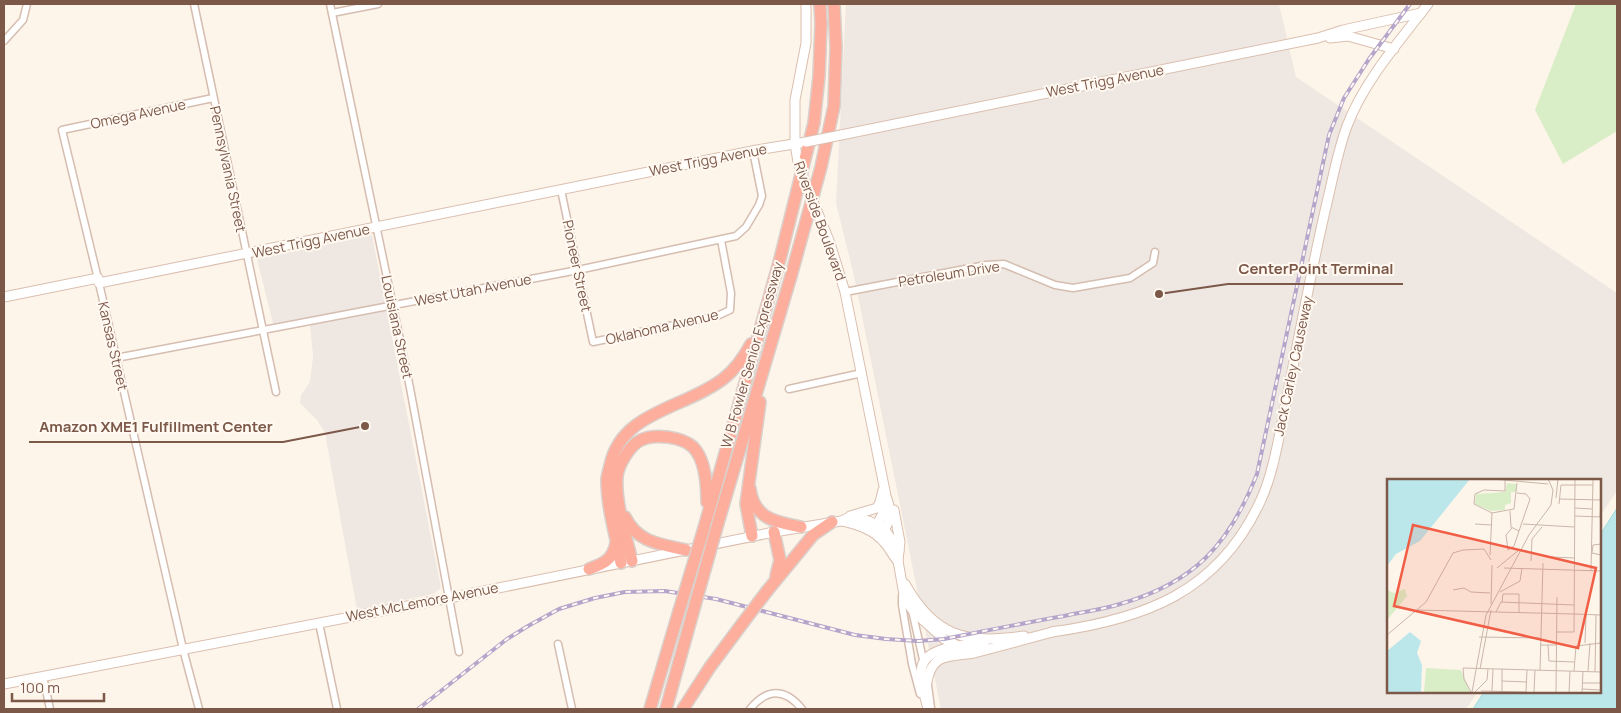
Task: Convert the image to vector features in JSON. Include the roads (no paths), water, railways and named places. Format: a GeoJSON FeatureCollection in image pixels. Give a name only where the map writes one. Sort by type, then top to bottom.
{"type":"FeatureCollection","features":[{"type":"Feature","properties":{"kind":"highway","name":"W B Fowler Senior Expressway"},"geometry":{"type":"LineString","coordinates":[[650,709],[704,528],[780,260],[814,123],[819,76],[820,4]]}},
{"type":"Feature","properties":{"kind":"highway","name":"W B Fowler Senior Expressway"},"geometry":{"type":"LineString","coordinates":[[666,709],[718,523],[791,276],[820,167],[834,106],[836,47],[834,4]]}},
{"type":"Feature","properties":{"kind":"highway"},"geometry":{"type":"LineString","coordinates":[[626,562],[617,542],[611,514],[607,480],[612,452],[624,433],[648,417],[693,396],[723,379],[744,358],[761,325]]}},
{"type":"Feature","properties":{"kind":"highway"},"geometry":{"type":"LineString","coordinates":[[752,536],[746,504],[766,363]]}},
{"type":"Feature","properties":{"kind":"highway"},"geometry":{"type":"LineString","coordinates":[[626,562],[617,476],[627,452],[642,439],[660,436],[680,440],[693,448],[702,463],[708,512]]}},
{"type":"Feature","properties":{"kind":"highway"},"geometry":{"type":"LineString","coordinates":[[749,481],[751,498],[758,510],[775,522],[801,527]]}},
{"type":"Feature","properties":{"kind":"highway"},"geometry":{"type":"LineString","coordinates":[[619,506],[637,534],[651,542],[686,550]]}},
{"type":"Feature","properties":{"kind":"highway"},"geometry":{"type":"LineString","coordinates":[[683,709],[710,667],[775,580],[813,535],[840,520]]}},
{"type":"Feature","properties":{"kind":"highway"},"geometry":{"type":"LineString","coordinates":[[774,532],[780,560],[775,580]]}},
{"type":"Feature","properties":{"kind":"highway"},"geometry":{"type":"LineString","coordinates":[[589,569],[613,556],[617,542]]}},
{"type":"Feature","properties":{"kind":"street"},"geometry":{"type":"LineString","coordinates":[[4,41],[23,20],[27,4]]}},
{"type":"Feature","properties":{"kind":"street","name":"Pennsylvania Street"},"geometry":{"type":"LineString","coordinates":[[194,4],[276,392]]}},
{"type":"Feature","properties":{"kind":"street","name":"Louisiana Street"},"geometry":{"type":"LineString","coordinates":[[330,4],[410,388],[459,652]]}},
{"type":"Feature","properties":{"kind":"street"},"geometry":{"type":"LineString","coordinates":[[332,13],[378,4]]}},
{"type":"Feature","properties":{"kind":"street","name":"Riverside Boulevard"},"geometry":{"type":"LineString","coordinates":[[806,4],[806,43],[795,100],[794,144],[798,162],[830,243],[845,292],[886,496],[891,510],[890,516],[878,531]]}},
{"type":"Feature","properties":{"kind":"street","name":"Jack Carley Causeway"},"geometry":{"type":"LineString","coordinates":[[902,577],[908,590],[930,618],[946,630],[962,636],[995,640],[1056,631],[1127,617],[1154,607],[1180,594],[1226,556],[1245,531],[1261,500],[1275,456],[1321,230],[1336,162],[1347,126],[1370,84],[1428,4]]}},
{"type":"Feature","properties":{"kind":"street"},"geometry":{"type":"LineString","coordinates":[[1318,38],[1343,30],[1421,13]]}},
{"type":"Feature","properties":{"kind":"street"},"geometry":{"type":"LineString","coordinates":[[1318,38],[1348,36],[1394,49]]}},
{"type":"Feature","properties":{"kind":"street","name":"West Trigg Avenue"},"geometry":{"type":"LineString","coordinates":[[4,297],[246,254],[1318,38]]}},
{"type":"Feature","properties":{"kind":"street","name":"Omega Avenue"},"geometry":{"type":"LineString","coordinates":[[62,130],[213,98]]}},
{"type":"Feature","properties":{"kind":"street","name":"Kansas Street"},"geometry":{"type":"LineString","coordinates":[[62,130],[183,649],[199,709]]}},
{"type":"Feature","properties":{"kind":"street","name":"West Utah Avenue"},"geometry":{"type":"LineString","coordinates":[[116,358],[578,270],[721,240],[740,234],[759,205],[762,196],[754,151]]}},
{"type":"Feature","properties":{"kind":"street","name":"Pioneer Street"},"geometry":{"type":"LineString","coordinates":[[561,190],[593,342]]}},
{"type":"Feature","properties":{"kind":"street","name":"Oklahoma Avenue"},"geometry":{"type":"LineString","coordinates":[[593,342],[717,316],[730,310],[731,293],[721,240]]}},
{"type":"Feature","properties":{"kind":"street","name":"Petroleum Drive"},"geometry":{"type":"LineString","coordinates":[[845,292],[986,265],[1004,264],[1055,285],[1073,288],[1130,278],[1153,263],[1155,252]]}},
{"type":"Feature","properties":{"kind":"street"},"geometry":{"type":"LineString","coordinates":[[789,389],[862,373]]}},
{"type":"Feature","properties":{"kind":"street"},"geometry":{"type":"LineString","coordinates":[[840,520],[877,508],[884,485]]}},
{"type":"Feature","properties":{"kind":"street"},"geometry":{"type":"LineString","coordinates":[[884,485],[889,493],[900,542],[898,556],[905,600],[912,610],[944,639],[967,650],[978,652]]}},
{"type":"Feature","properties":{"kind":"street","name":"West McLemore Avenue"},"geometry":{"type":"LineString","coordinates":[[4,684],[840,520],[857,518],[878,531]]}},
{"type":"Feature","properties":{"kind":"street"},"geometry":{"type":"LineString","coordinates":[[878,531],[898,556]]}},
{"type":"Feature","properties":{"kind":"street"},"geometry":{"type":"LineString","coordinates":[[902,577],[902,605],[912,664],[926,709]]}},
{"type":"Feature","properties":{"kind":"street"},"geometry":{"type":"LineString","coordinates":[[908,590],[932,709]]}},
{"type":"Feature","properties":{"kind":"street"},"geometry":{"type":"LineString","coordinates":[[320,623],[337,709]]}},
{"type":"Feature","properties":{"kind":"street","name":"Jack Carley Causeway"},"geometry":{"type":"LineString","coordinates":[[927,682],[929,669],[940,659],[978,652],[1056,631]]}},
{"type":"Feature","properties":{"kind":"street"},"geometry":{"type":"LineString","coordinates":[[926,709],[922,667],[928,657],[941,649],[995,640]]}},
{"type":"Feature","properties":{"kind":"street"},"geometry":{"type":"LineString","coordinates":[[558,644],[572,709]]}},
{"type":"Feature","properties":{"kind":"street"},"geometry":{"type":"LineString","coordinates":[[43,676],[50,709]]}},
{"type":"Feature","properties":{"kind":"street"},"geometry":{"type":"LineString","coordinates":[[750,709],[766,695],[777,693],[787,694],[802,709]]}},
{"type":"Feature","properties":{"kind":"water"},"geometry":{"type":"Polygon","coordinates":[[[1617,508],[1617,709],[1473,709],[1483,693],[1601,693],[1601,533],[1617,508]]]}},
{"type":"Feature","properties":{"kind":"railway"},"geometry":{"type":"LineString","coordinates":[[418,709],[507,639],[528,626],[559,609],[595,598],[625,592],[665,591],[716,599],[855,635],[918,641],[944,639],[1113,606],[1169,585],[1188,572],[1206,558],[1221,541],[1246,499],[1257,474],[1329,135],[1344,98],[1369,59],[1410,4]]}},
{"type":"Feature","properties":{"kind":"place","name":"CenterPoint Terminal"},"geometry":{"type":"Point","coordinates":[1159,294]}},
{"type":"Feature","properties":{"kind":"place","name":"Amazon XME1 Fulfillment Center"},"geometry":{"type":"Point","coordinates":[365,426]}}]}
